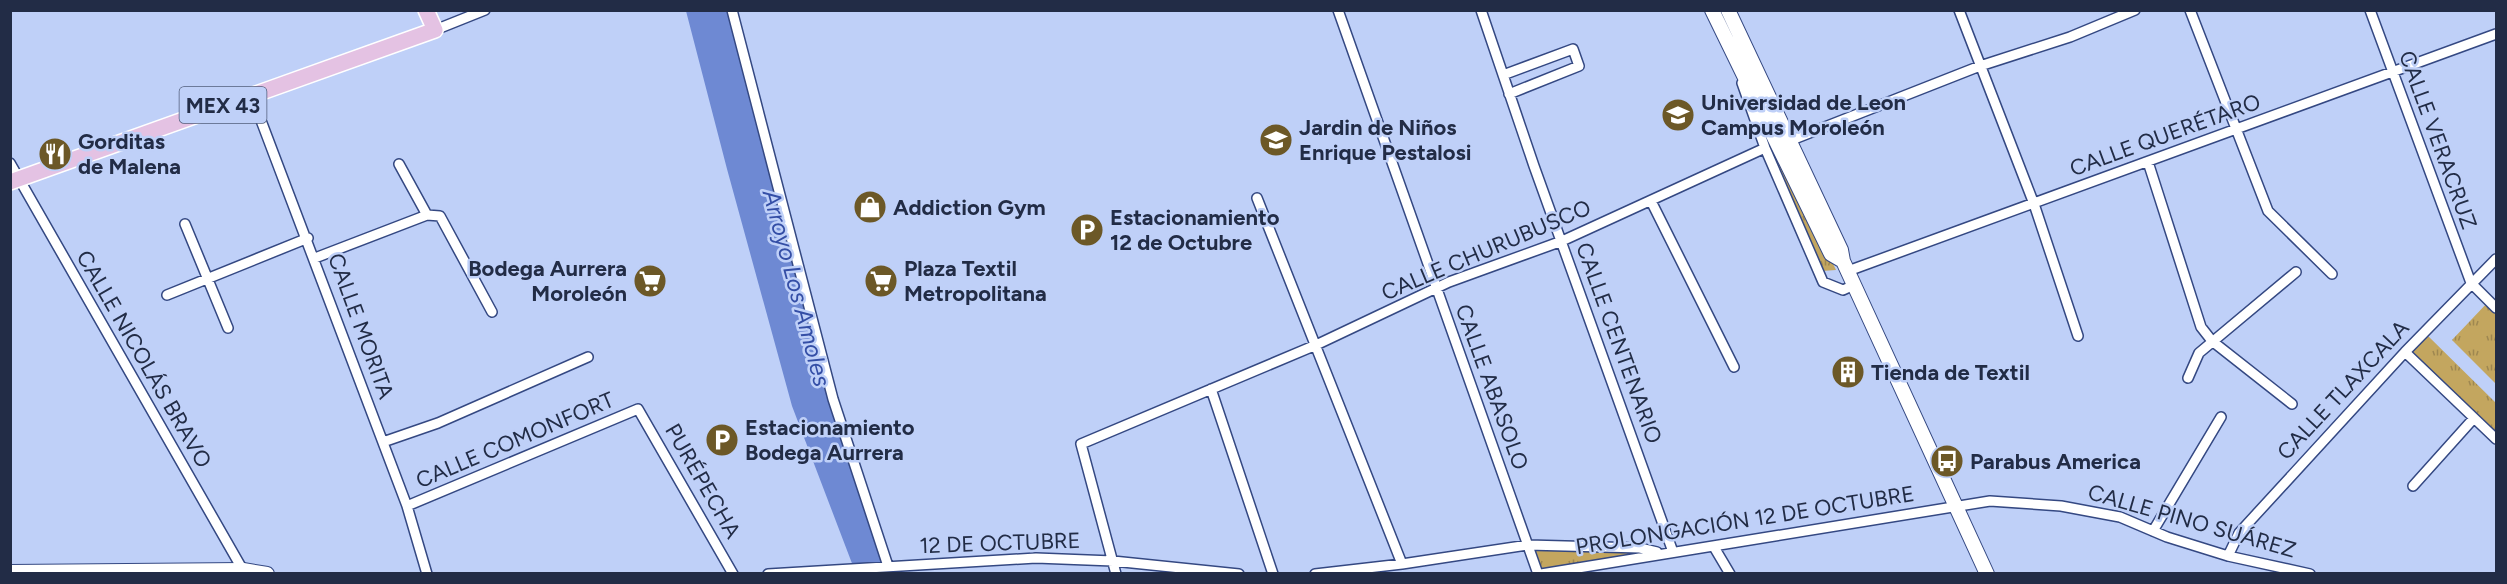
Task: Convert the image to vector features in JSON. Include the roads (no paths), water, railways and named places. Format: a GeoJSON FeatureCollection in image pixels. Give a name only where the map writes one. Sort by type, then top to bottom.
{"type":"FeatureCollection","features":[{"type":"Feature","properties":{"kind":"main road"},"geometry":{"type":"LineString","coordinates":[[426,10],[435,30]]}},
{"type":"Feature","properties":{"kind":"main road","name":"MEX 43"},"geometry":{"type":"LineString","coordinates":[[15,181],[251,94],[435,30]]}},
{"type":"Feature","properties":{"kind":"street"},"geometry":{"type":"LineString","coordinates":[[435,30],[485,10]]}},
{"type":"Feature","properties":{"kind":"street"},"geometry":{"type":"LineString","coordinates":[[732,10],[833,399],[888,566]]}},
{"type":"Feature","properties":{"kind":"street","name":"CALLE ABASOLO"},"geometry":{"type":"LineString","coordinates":[[1338,10],[1539,573]]}},
{"type":"Feature","properties":{"kind":"street","name":"CALLE CENTENARIO"},"geometry":{"type":"LineString","coordinates":[[1481,10],[1673,552]]}},
{"type":"Feature","properties":{"kind":"street"},"geometry":{"type":"LineString","coordinates":[[1959,10],[2034,204],[2078,336]]}},
{"type":"Feature","properties":{"kind":"street","name":"CALLE CHURUBUSCO"},"geometry":{"type":"LineString","coordinates":[[1113,561],[1082,444],[1316,345],[1437,290],[1449,282],[1562,241],[1777,144],[1980,66],[2070,37],[2135,10]]}},
{"type":"Feature","properties":{"kind":"street"},"geometry":{"type":"LineString","coordinates":[[2190,10],[2268,211],[2332,274]]}},
{"type":"Feature","properties":{"kind":"street","name":"CALLE VERACRUZ"},"geometry":{"type":"LineString","coordinates":[[2370,10],[2471,283],[2496,309]]}},
{"type":"Feature","properties":{"kind":"street"},"geometry":{"type":"LineString","coordinates":[[1721,12],[1742,72],[1777,144],[1841,250],[1845,266],[1987,573]]}},
{"type":"Feature","properties":{"kind":"street"},"geometry":{"type":"LineString","coordinates":[[1721,12],[1777,144],[1823,282],[1843,290],[1854,285]]}},
{"type":"Feature","properties":{"kind":"street","name":"CALLE QUERÉTARO"},"geometry":{"type":"LineString","coordinates":[[1845,266],[2034,204],[2496,34]]}},
{"type":"Feature","properties":{"kind":"street"},"geometry":{"type":"LineString","coordinates":[[1503,75],[1573,49],[1579,66],[1509,94]]}},
{"type":"Feature","properties":{"kind":"street","name":"CALLE MORITA"},"geometry":{"type":"LineString","coordinates":[[251,94],[308,238],[407,506],[427,573]]}},
{"type":"Feature","properties":{"kind":"street"},"geometry":{"type":"LineString","coordinates":[[2148,162],[2201,327],[2212,341],[2292,404]]}},
{"type":"Feature","properties":{"kind":"street","name":"CALLE NICOLÁS BRAVO"},"geometry":{"type":"LineString","coordinates":[[10,163],[15,181],[244,572]]}},
{"type":"Feature","properties":{"kind":"street"},"geometry":{"type":"LineString","coordinates":[[399,164],[427,215]]}},
{"type":"Feature","properties":{"kind":"street"},"geometry":{"type":"LineString","coordinates":[[1257,198],[1402,564]]}},
{"type":"Feature","properties":{"kind":"street"},"geometry":{"type":"LineString","coordinates":[[1651,201],[1734,367]]}},
{"type":"Feature","properties":{"kind":"street"},"geometry":{"type":"LineString","coordinates":[[315,258],[427,215],[440,216],[492,312]]}},
{"type":"Feature","properties":{"kind":"street"},"geometry":{"type":"LineString","coordinates":[[185,224],[228,328]]}},
{"type":"Feature","properties":{"kind":"street"},"geometry":{"type":"LineString","coordinates":[[167,295],[308,238]]}},
{"type":"Feature","properties":{"kind":"street","name":"CALLE TLAXCALA"},"geometry":{"type":"LineString","coordinates":[[2228,556],[2239,533],[2405,352],[2496,259]]}},
{"type":"Feature","properties":{"kind":"street"},"geometry":{"type":"LineString","coordinates":[[2188,378],[2199,353],[2296,272]]}},
{"type":"Feature","properties":{"kind":"street"},"geometry":{"type":"LineString","coordinates":[[2405,352],[2496,439]]}},
{"type":"Feature","properties":{"kind":"street"},"geometry":{"type":"LineString","coordinates":[[383,442],[438,423],[588,357]]}},
{"type":"Feature","properties":{"kind":"street"},"geometry":{"type":"LineString","coordinates":[[1211,389],[1273,573]]}},
{"type":"Feature","properties":{"kind":"street","name":"CALLE COMONFORT"},"geometry":{"type":"LineString","coordinates":[[407,506],[638,409]]}},
{"type":"Feature","properties":{"kind":"street","name":"PURÉPECHA"},"geometry":{"type":"LineString","coordinates":[[638,409],[734,573]]}},
{"type":"Feature","properties":{"kind":"street"},"geometry":{"type":"LineString","coordinates":[[2153,531],[2221,417]]}},
{"type":"Feature","properties":{"kind":"street"},"geometry":{"type":"LineString","coordinates":[[2413,486],[2474,418]]}},
{"type":"Feature","properties":{"kind":"street","name":"CALLE PINO SUÁREZ"},"geometry":{"type":"LineString","coordinates":[[1955,506],[1990,501],[2061,506],[2121,517],[2153,531],[2228,556],[2310,573]]}},
{"type":"Feature","properties":{"kind":"street","name":"PROLONGACIÓN 12 DE OCTUBRE"},"geometry":{"type":"LineString","coordinates":[[1539,573],[1662,553],[1714,548],[1955,506]]}},
{"type":"Feature","properties":{"kind":"street"},"geometry":{"type":"LineString","coordinates":[[1315,573],[1402,564],[1528,546],[1640,548],[1662,553]]}},
{"type":"Feature","properties":{"kind":"street"},"geometry":{"type":"LineString","coordinates":[[1714,548],[1730,573]]}},
{"type":"Feature","properties":{"kind":"street","name":"12 DE OCTUBRE"},"geometry":{"type":"LineString","coordinates":[[768,573],[834,568],[871,571],[888,566],[1036,558],[1113,561]]}},
{"type":"Feature","properties":{"kind":"street"},"geometry":{"type":"LineString","coordinates":[[1116,573],[1113,561],[1239,573]]}},
{"type":"Feature","properties":{"kind":"street"},"geometry":{"type":"LineString","coordinates":[[10,572],[267,573]]}},
{"type":"Feature","properties":{"kind":"water","name":"Arroyo Los Amoles"},"geometry":{"type":"Polygon","coordinates":[[[686,11],[727,11],[738,42],[768,161],[886,565],[853,566],[792,406],[686,11]]]}},
{"type":"Feature","properties":{"kind":"place","name":"Universidad de Leon Campus Moroleón"},"geometry":{"type":"Point","coordinates":[1678,115]}},
{"type":"Feature","properties":{"kind":"place","name":"Jardin de Niños Enrique Pestalosi"},"geometry":{"type":"Point","coordinates":[1276,140]}},
{"type":"Feature","properties":{"kind":"place","name":"Gorditas de Malena"},"geometry":{"type":"Point","coordinates":[55,154]}},
{"type":"Feature","properties":{"kind":"place","name":"Addiction Gym"},"geometry":{"type":"Point","coordinates":[870,207]}},
{"type":"Feature","properties":{"kind":"place","name":"Estacionamiento 12 de Octubre"},"geometry":{"type":"Point","coordinates":[1087,230]}},
{"type":"Feature","properties":{"kind":"place","name":"Bodega Aurrera Moroleón"},"geometry":{"type":"Point","coordinates":[650,281]}},
{"type":"Feature","properties":{"kind":"place","name":"Plaza Textil Metropolitana"},"geometry":{"type":"Point","coordinates":[881,281]}},
{"type":"Feature","properties":{"kind":"place","name":"Tienda de Textil"},"geometry":{"type":"Point","coordinates":[1848,372]}},
{"type":"Feature","properties":{"kind":"place","name":"Estacionamiento Bodega Aurrera"},"geometry":{"type":"Point","coordinates":[722,440]}},
{"type":"Feature","properties":{"kind":"place","name":"Parabus America"},"geometry":{"type":"Point","coordinates":[1947,461]}}]}
